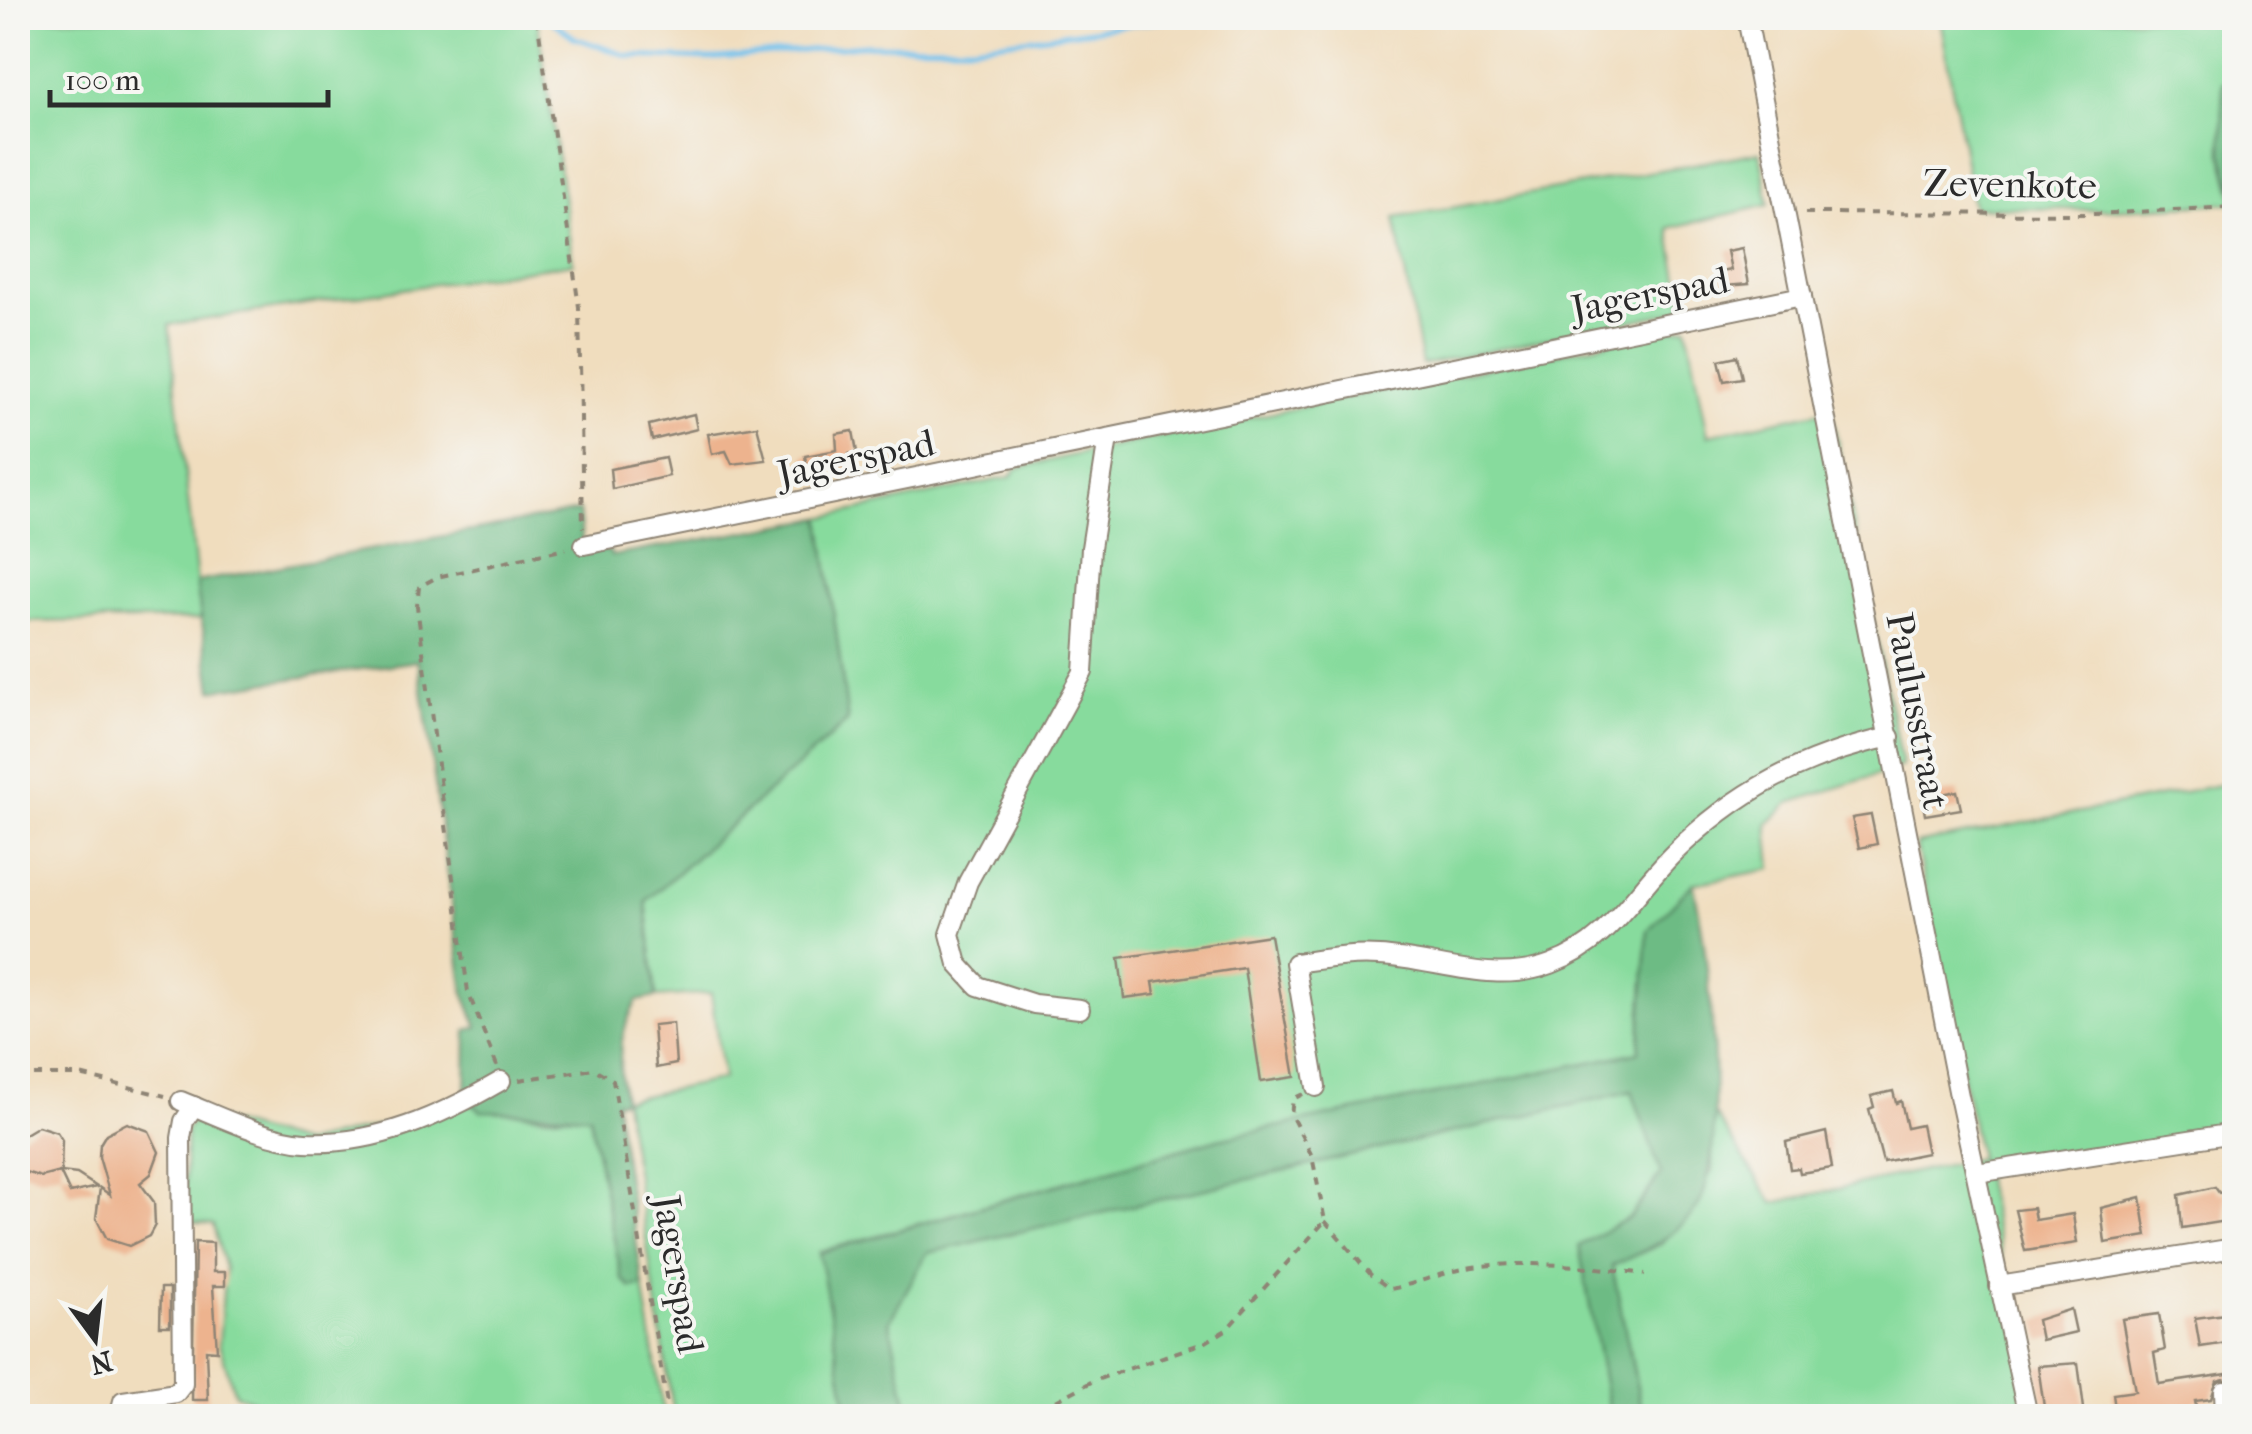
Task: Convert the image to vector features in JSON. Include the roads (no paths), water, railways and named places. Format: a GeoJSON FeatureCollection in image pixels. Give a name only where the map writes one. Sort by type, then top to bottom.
{"type":"FeatureCollection","features":[{"type":"Feature","properties":{"kind":"street","name":"Paulusstraat"},"geometry":{"type":"LineString","coordinates":[[1747,18],[2028,1416]]}},
{"type":"Feature","properties":{"kind":"street","name":"Jagerspad"},"geometry":{"type":"LineString","coordinates":[[584,545],[1802,296]]}},
{"type":"Feature","properties":{"kind":"street"},"geometry":{"type":"LineString","coordinates":[[1080,1009],[1034,1004],[978,986],[958,964],[950,934],[968,882],[1032,773],[1083,672],[1091,548],[1108,438]]}},
{"type":"Feature","properties":{"kind":"street"},"geometry":{"type":"LineString","coordinates":[[1316,1086],[1296,963],[1381,956],[1504,974],[1549,965],[1572,956],[1618,921],[1671,856],[1752,788],[1832,750],[1890,737]]}},
{"type":"Feature","properties":{"kind":"street"},"geometry":{"type":"LineString","coordinates":[[119,1416],[123,1401],[176,1393],[183,1384],[181,1138],[187,1103],[282,1137],[333,1141],[398,1129],[501,1082]]}},
{"type":"Feature","properties":{"kind":"street"},"geometry":{"type":"LineString","coordinates":[[1977,1173],[2234,1134]]}},
{"type":"Feature","properties":{"kind":"street"},"geometry":{"type":"LineString","coordinates":[[1999,1286],[2234,1248]]}},
{"type":"Feature","properties":{"kind":"street"},"geometry":{"type":"LineString","coordinates":[[2224,1391],[2226,1416]]}},
{"type":"Feature","properties":{"kind":"waterway"},"geometry":{"type":"LineString","coordinates":[[549,19],[575,38],[628,56],[708,59],[864,45],[972,46],[1179,18]]}}]}
